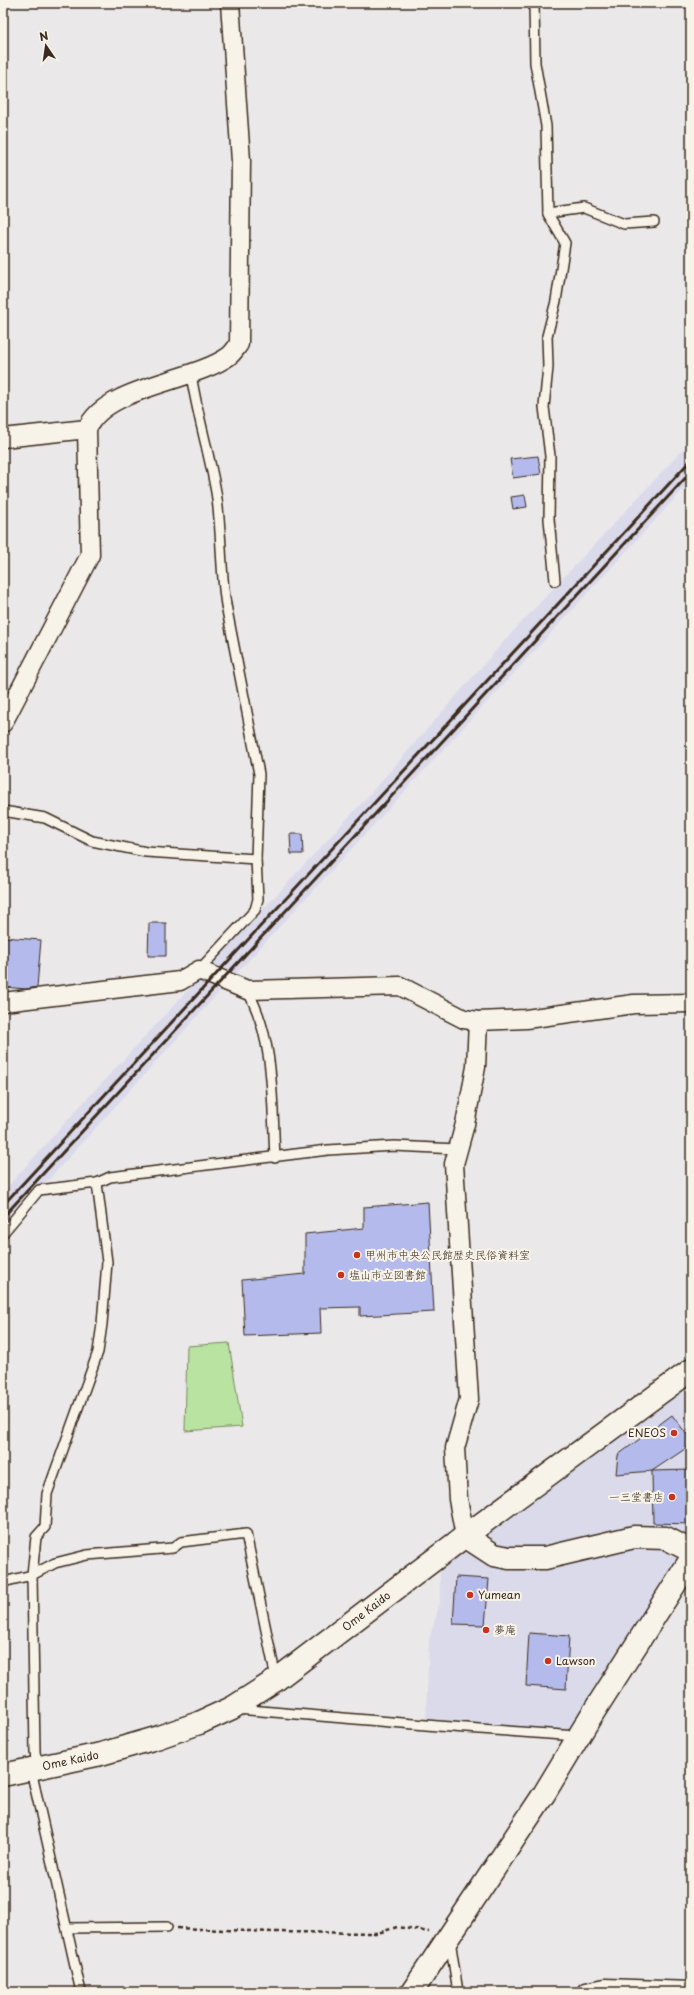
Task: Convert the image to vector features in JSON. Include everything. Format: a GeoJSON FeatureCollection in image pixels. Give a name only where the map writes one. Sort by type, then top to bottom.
{"type":"FeatureCollection","features":[{"type":"Feature","properties":{"kind":"main road","name":"Ome Kaido"},"geometry":{"type":"LineString","coordinates":[[3,1775],[101,1754],[156,1738],[205,1720],[232,1708],[276,1680],[465,1536],[691,1370]]}},
{"type":"Feature","properties":{"kind":"main road"},"geometry":{"type":"LineString","coordinates":[[465,1536],[494,1555],[509,1558],[545,1558],[634,1537],[666,1538],[691,1551]]}},
{"type":"Feature","properties":{"kind":"main road"},"geometry":{"type":"LineString","coordinates":[[412,1992],[544,1794],[691,1559]]}},
{"type":"Feature","properties":{"kind":"street"},"geometry":{"type":"LineString","coordinates":[[3,723],[90,555],[87,429],[91,419],[102,408],[123,397],[191,374],[230,356],[239,344],[241,161],[230,3]]}},
{"type":"Feature","properties":{"kind":"street"},"geometry":{"type":"LineString","coordinates":[[3,438],[87,429]]}},
{"type":"Feature","properties":{"kind":"street"},"geometry":{"type":"LineString","coordinates":[[3,1002],[180,981],[199,970],[247,990],[400,986],[464,1019],[478,1021],[526,1019],[634,1004],[691,1003]]}},
{"type":"Feature","properties":{"kind":"street"},"geometry":{"type":"LineString","coordinates":[[465,1536],[458,1499],[455,1448],[469,1399],[454,1164],[465,1124],[476,1067],[478,1021]]}},
{"type":"Feature","properties":{"kind":"street"},"geometry":{"type":"LineString","coordinates":[[586,1992],[604,1988],[691,1991]]}},
{"type":"Feature","properties":{"kind":"lane"},"geometry":{"type":"LineString","coordinates":[[534,3],[535,63],[546,126],[548,213],[565,243],[556,301],[547,336],[548,367],[544,407],[550,456],[549,519],[555,580]]}},
{"type":"Feature","properties":{"kind":"lane"},"geometry":{"type":"LineString","coordinates":[[548,213],[584,208],[624,224],[654,222]]}},
{"type":"Feature","properties":{"kind":"lane"},"geometry":{"type":"LineString","coordinates":[[191,374],[196,410],[208,450],[216,493],[224,592],[259,774],[256,859],[258,899],[255,910],[199,970]]}},
{"type":"Feature","properties":{"kind":"lane"},"geometry":{"type":"LineString","coordinates":[[3,811],[45,818],[92,841],[146,852],[256,859]]}},
{"type":"Feature","properties":{"kind":"lane"},"geometry":{"type":"LineString","coordinates":[[247,990],[256,1007],[269,1061],[275,1158]]}},
{"type":"Feature","properties":{"kind":"lane"},"geometry":{"type":"LineString","coordinates":[[3,1233],[39,1190],[97,1183],[110,1177],[275,1158],[328,1150],[394,1146],[457,1150]]}},
{"type":"Feature","properties":{"kind":"lane"},"geometry":{"type":"LineString","coordinates":[[81,1992],[68,1928],[35,1795],[32,1575],[36,1537],[45,1527],[47,1494],[98,1352],[107,1262],[97,1183]]}},
{"type":"Feature","properties":{"kind":"lane"},"geometry":{"type":"LineString","coordinates":[[3,1582],[32,1575],[55,1563],[87,1555],[173,1548],[182,1542],[246,1534],[276,1680]]}},
{"type":"Feature","properties":{"kind":"lane"},"geometry":{"type":"LineString","coordinates":[[232,1708],[276,1713],[579,1736]]}},
{"type":"Feature","properties":{"kind":"lane"},"geometry":{"type":"LineString","coordinates":[[68,1928],[167,1927]]}},
{"type":"Feature","properties":{"kind":"lane"},"geometry":{"type":"LineString","coordinates":[[449,1935],[458,1992]]}},
{"type":"Feature","properties":{"kind":"path"},"geometry":{"type":"LineString","coordinates":[[167,1927],[272,1932],[378,1933],[397,1927],[449,1935]]}},
{"type":"Feature","properties":{"kind":"shaded area"},"geometry":{"type":"Polygon","coordinates":[[[691,441],[691,481],[234,976],[39,1190],[3,1233],[3,1192],[73,1114],[371,793],[507,638],[691,441]]]}},
{"type":"Feature","properties":{"kind":"shaded area"},"geometry":{"type":"Polygon","coordinates":[[[690,1371],[691,1559],[571,1732],[426,1721],[429,1640],[440,1603],[440,1575],[436,1558],[690,1371]]]}},
{"type":"Feature","properties":{"kind":"green space"},"geometry":{"type":"Polygon","coordinates":[[[229,1343],[242,1427],[185,1431],[187,1346],[229,1343]]]}},
{"type":"Feature","properties":{"kind":"building"},"geometry":{"type":"Polygon","coordinates":[[[538,456],[541,474],[513,478],[510,459],[538,456]]]}},
{"type":"Feature","properties":{"kind":"building"},"geometry":{"type":"Polygon","coordinates":[[[525,495],[527,507],[513,509],[511,497],[525,495]]]}},
{"type":"Feature","properties":{"kind":"building"},"geometry":{"type":"Polygon","coordinates":[[[290,834],[302,834],[303,854],[291,854],[290,834]]]}},
{"type":"Feature","properties":{"kind":"building"},"geometry":{"type":"Polygon","coordinates":[[[149,923],[166,923],[166,956],[148,956],[149,923]]]}},
{"type":"Feature","properties":{"kind":"building"},"geometry":{"type":"Polygon","coordinates":[[[3,937],[41,940],[37,987],[26,989],[3,987],[3,937]]]}},
{"type":"Feature","properties":{"kind":"building"},"geometry":{"type":"Polygon","coordinates":[[[428,1202],[434,1312],[360,1316],[360,1307],[320,1308],[321,1333],[245,1336],[242,1280],[305,1274],[305,1234],[364,1228],[364,1207],[428,1202]]]}},
{"type":"Feature","properties":{"kind":"building"},"geometry":{"type":"Polygon","coordinates":[[[672,1415],[691,1440],[691,1445],[652,1471],[616,1474],[618,1455],[672,1415]]]}},
{"type":"Feature","properties":{"kind":"building","name":"一三堂書店"},"geometry":{"type":"Polygon","coordinates":[[[691,1470],[691,1524],[653,1523],[652,1471],[691,1470]]]}},
{"type":"Feature","properties":{"kind":"building"},"geometry":{"type":"Polygon","coordinates":[[[456,1577],[489,1579],[485,1625],[453,1624],[456,1577]]]}},
{"type":"Feature","properties":{"kind":"building","name":"Lawson"},"geometry":{"type":"Polygon","coordinates":[[[529,1633],[569,1636],[566,1689],[526,1686],[529,1633]]]}},
{"type":"Feature","properties":{"kind":"railway"},"geometry":{"type":"LineString","coordinates":[[3,1205],[691,460]]}},
{"type":"Feature","properties":{"kind":"railway"},"geometry":{"type":"LineString","coordinates":[[3,1217],[691,472]]}},
{"type":"Feature","properties":{"kind":"place","name":"甲州市中央公民館歴史民俗資料室"},"geometry":{"type":"Point","coordinates":[357,1255]}},
{"type":"Feature","properties":{"kind":"place","name":"塩山市立図書館"},"geometry":{"type":"Point","coordinates":[341,1275]}},
{"type":"Feature","properties":{"kind":"place","name":"ENEOS"},"geometry":{"type":"Point","coordinates":[674,1433]}},
{"type":"Feature","properties":{"kind":"place","name":"一三堂書店"},"geometry":{"type":"Point","coordinates":[672,1497]}},
{"type":"Feature","properties":{"kind":"place","name":"Yumean"},"geometry":{"type":"Point","coordinates":[470,1595]}},
{"type":"Feature","properties":{"kind":"place","name":"夢庵"},"geometry":{"type":"Point","coordinates":[486,1630]}},
{"type":"Feature","properties":{"kind":"place","name":"Lawson"},"geometry":{"type":"Point","coordinates":[548,1661]}}]}
